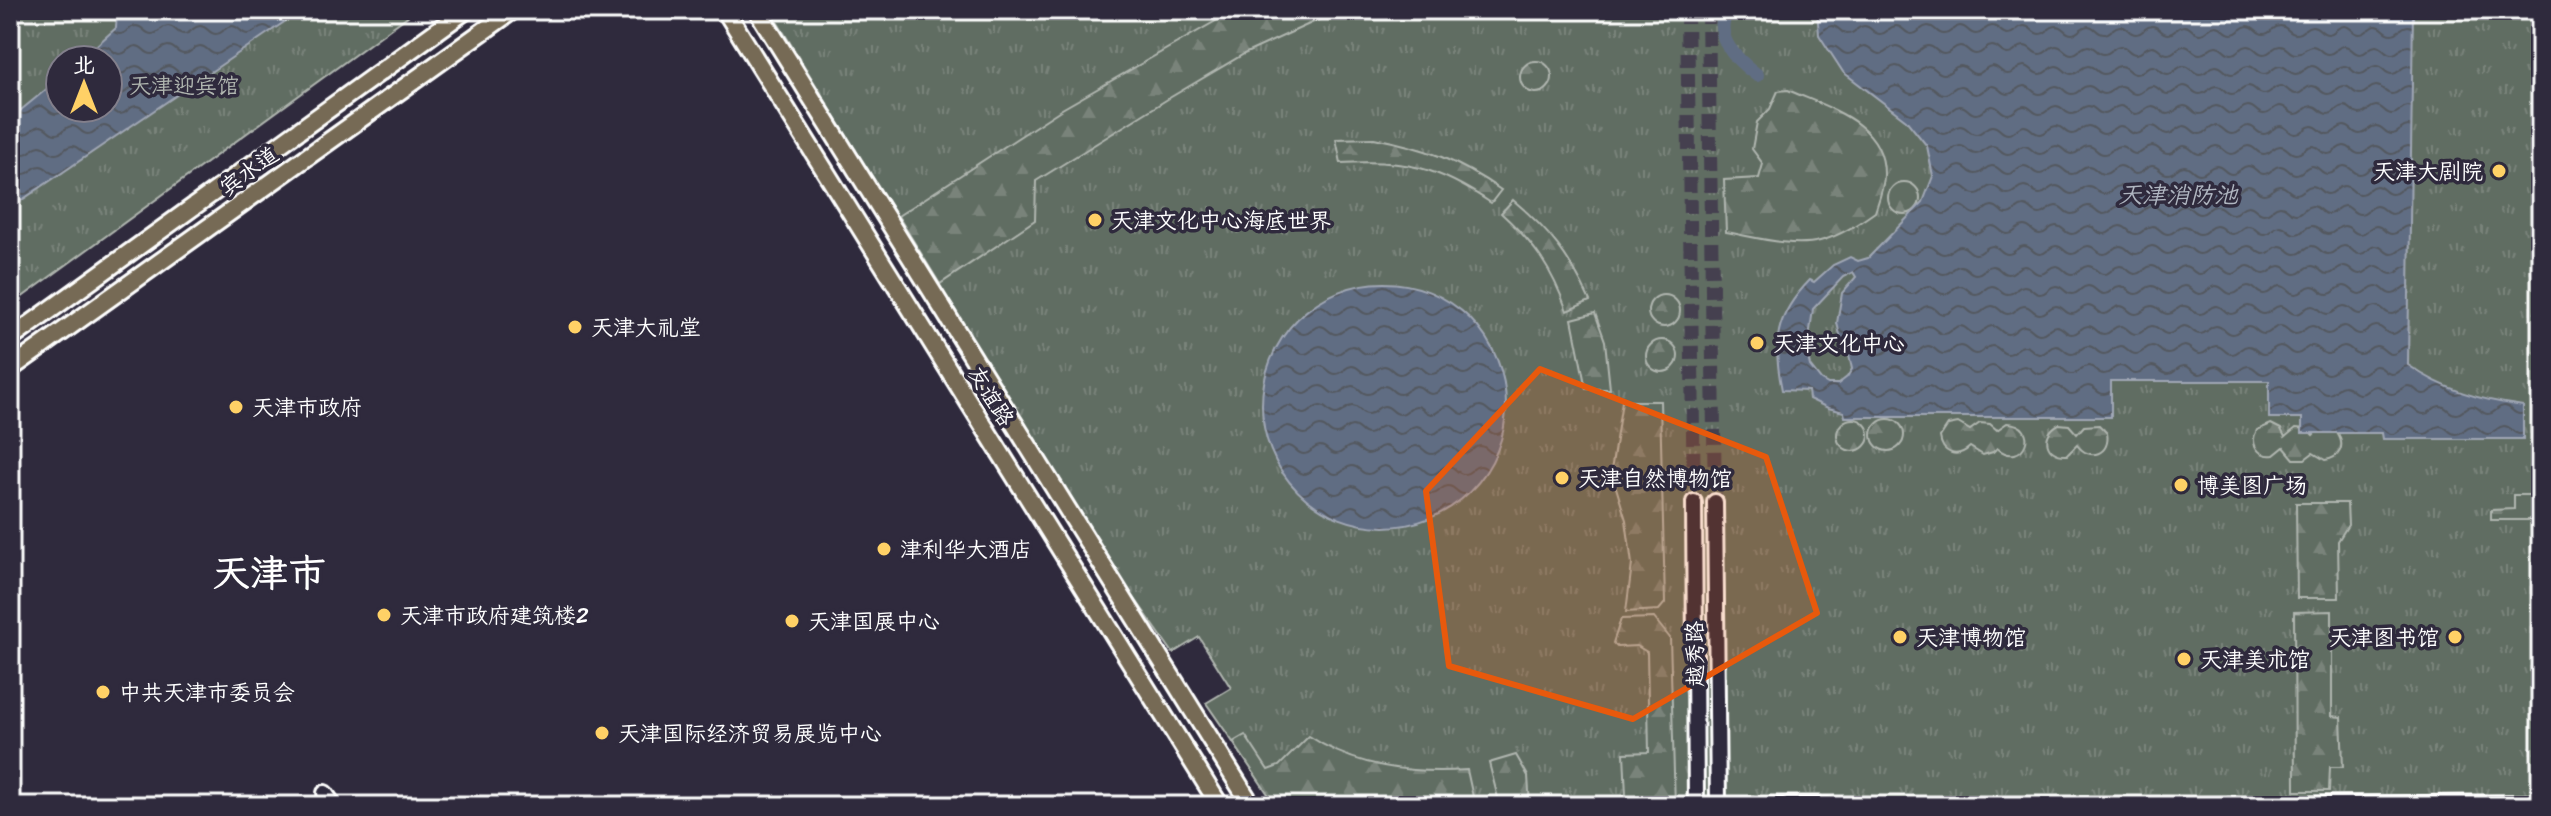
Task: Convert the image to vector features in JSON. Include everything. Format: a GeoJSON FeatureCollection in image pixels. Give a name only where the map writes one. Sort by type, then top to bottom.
{"type":"FeatureCollection","features":[{"type":"Feature","properties":{"kind":"main road","name":"宾水道"},"geometry":{"type":"LineString","coordinates":[[10,339],[466,10]]}},
{"type":"Feature","properties":{"kind":"main road","name":"宾水道"},"geometry":{"type":"LineString","coordinates":[[10,369],[513,10]]}},
{"type":"Feature","properties":{"kind":"main road","name":"友谊路"},"geometry":{"type":"LineString","coordinates":[[725,10],[1220,806]]}},
{"type":"Feature","properties":{"kind":"main road","name":"友谊路"},"geometry":{"type":"LineString","coordinates":[[757,10],[1252,806]]}},
{"type":"Feature","properties":{"kind":"street","name":"越秀路"},"geometry":{"type":"LineString","coordinates":[[1694,502],[1696,806]]}},
{"type":"Feature","properties":{"kind":"street","name":"越秀路"},"geometry":{"type":"LineString","coordinates":[[1715,502],[1718,806]]}},
{"type":"Feature","properties":{"kind":"street"},"geometry":{"type":"LineString","coordinates":[[325,793],[334,806]]}},
{"type":"Feature","properties":{"kind":"street"},"geometry":{"type":"LineString","coordinates":[[2194,806],[2541,803]]}},
{"type":"Feature","properties":{"kind":"street"},"geometry":{"type":"LineString","coordinates":[[1743,806],[1828,806]]}},
{"type":"Feature","properties":{"kind":"highlighted area"},"geometry":{"type":"Polygon","coordinates":[[[1540,369],[1766,457],[1817,613],[1633,719],[1449,666],[1426,491],[1540,369]]]}},
{"type":"Feature","properties":{"kind":"green space","name":"天津迎宾馆"},"geometry":{"type":"Polygon","coordinates":[[[10,10],[416,10],[10,306],[10,10]]]}},
{"type":"Feature","properties":{"kind":"green space","name":"天津文化中心"},"geometry":{"type":"Polygon","coordinates":[[[770,10],[2541,10],[2541,806],[1277,806],[1206,703],[1231,688],[1199,637],[1173,653],[1093,539],[770,10]]]}},
{"type":"Feature","properties":{"kind":"green space"},"geometry":{"type":"Polygon","coordinates":[[[1235,10],[1340,10],[1244,54],[1036,181],[1035,220],[940,284],[898,216],[1062,109],[1235,10]]]}},
{"type":"Feature","properties":{"kind":"green space"},"geometry":{"type":"Polygon","coordinates":[[[1536,61],[1547,66],[1552,77],[1547,88],[1536,93],[1525,88],[1520,77],[1525,66],[1536,61]]]}},
{"type":"Feature","properties":{"kind":"green space"},"geometry":{"type":"Polygon","coordinates":[[[1788,90],[1851,119],[1875,142],[1882,157],[1884,175],[1875,212],[1842,233],[1809,243],[1773,241],[1726,232],[1724,180],[1759,178],[1763,164],[1752,149],[1757,122],[1770,109],[1778,91],[1788,90]]]}},
{"type":"Feature","properties":{"kind":"green space"},"geometry":{"type":"Polygon","coordinates":[[[1374,138],[1440,156],[1501,190],[1491,203],[1454,181],[1420,168],[1384,162],[1341,163],[1336,139],[1374,138]]]}},
{"type":"Feature","properties":{"kind":"green space"},"geometry":{"type":"Polygon","coordinates":[[[1904,182],[1915,187],[1920,198],[1915,209],[1904,214],[1893,209],[1888,198],[1893,187],[1904,182]]]}},
{"type":"Feature","properties":{"kind":"green space"},"geometry":{"type":"Polygon","coordinates":[[[1513,200],[1558,246],[1590,301],[1567,311],[1541,258],[1501,213],[1513,200]]]}},
{"type":"Feature","properties":{"kind":"green space"},"geometry":{"type":"Polygon","coordinates":[[[1664,295],[1675,300],[1680,311],[1675,322],[1664,327],[1653,322],[1648,311],[1653,300],[1664,295]]]}},
{"type":"Feature","properties":{"kind":"green space"},"geometry":{"type":"Polygon","coordinates":[[[1595,313],[1605,341],[1610,389],[1586,389],[1572,319],[1595,313]]]}},
{"type":"Feature","properties":{"kind":"green space"},"geometry":{"type":"Polygon","coordinates":[[[1662,340],[1673,345],[1678,356],[1673,367],[1662,372],[1651,367],[1646,356],[1651,345],[1662,340]]]}},
{"type":"Feature","properties":{"kind":"green space"},"geometry":{"type":"Polygon","coordinates":[[[1622,401],[1660,401],[1665,603],[1659,610],[1626,612],[1632,564],[1626,520],[1611,471],[1622,401]]]}},
{"type":"Feature","properties":{"kind":"green space"},"geometry":{"type":"Polygon","coordinates":[[[1853,419],[1864,424],[1869,435],[1864,446],[1853,451],[1842,446],[1837,435],[1842,424],[1853,419]]]}},
{"type":"Feature","properties":{"kind":"green space"},"geometry":{"type":"Polygon","coordinates":[[[1888,419],[1899,424],[1904,435],[1899,446],[1888,451],[1877,446],[1872,435],[1877,424],[1888,419]]]}},
{"type":"Feature","properties":{"kind":"green space"},"geometry":{"type":"Polygon","coordinates":[[[1958,423],[1970,430],[1980,423],[1990,424],[1997,430],[2007,423],[2018,425],[2024,431],[2025,444],[2015,454],[2007,454],[1997,448],[1983,455],[1970,447],[1960,453],[1951,453],[1941,443],[1940,437],[1948,425],[1958,423]]]}},
{"type":"Feature","properties":{"kind":"green space"},"geometry":{"type":"Polygon","coordinates":[[[2059,424],[2069,425],[2077,434],[2084,426],[2099,425],[2107,433],[2106,446],[2103,451],[2093,454],[2077,445],[2067,455],[2054,452],[2047,438],[2059,424]]]}},
{"type":"Feature","properties":{"kind":"green space"},"geometry":{"type":"Polygon","coordinates":[[[2271,424],[2281,429],[2285,437],[2296,428],[2307,429],[2313,435],[2318,430],[2337,433],[2341,442],[2340,451],[2325,460],[2313,453],[2305,459],[2294,459],[2284,447],[2274,455],[2263,454],[2256,448],[2255,435],[2257,430],[2271,424]]]}},
{"type":"Feature","properties":{"kind":"green space"},"geometry":{"type":"Polygon","coordinates":[[[2514,495],[2541,495],[2541,520],[2491,520],[2491,510],[2514,509],[2514,495]]]}},
{"type":"Feature","properties":{"kind":"green space"},"geometry":{"type":"Polygon","coordinates":[[[2296,503],[2347,503],[2348,525],[2338,541],[2339,598],[2297,598],[2296,503]]]}},
{"type":"Feature","properties":{"kind":"green space"},"geometry":{"type":"Polygon","coordinates":[[[2332,611],[2332,716],[2341,717],[2343,767],[2330,767],[2329,791],[2295,791],[2294,612],[2332,611]]]}},
{"type":"Feature","properties":{"kind":"green space"},"geometry":{"type":"Polygon","coordinates":[[[1654,618],[1670,638],[1675,806],[1602,806],[1626,795],[1624,753],[1649,752],[1647,652],[1637,646],[1617,647],[1613,643],[1621,619],[1654,618]]]}},
{"type":"Feature","properties":{"kind":"green space"},"geometry":{"type":"Polygon","coordinates":[[[1245,735],[1268,770],[1279,766],[1309,736],[1346,755],[1385,766],[1426,771],[1467,770],[1475,806],[1276,806],[1233,742],[1245,735]]]}},
{"type":"Feature","properties":{"kind":"green space"},"geometry":{"type":"Polygon","coordinates":[[[1516,755],[1528,776],[1530,806],[1500,806],[1489,763],[1516,755]]]}},
{"type":"Feature","properties":{"kind":"water"},"geometry":{"type":"Polygon","coordinates":[[[117,10],[302,10],[10,208],[10,119],[44,91],[44,124],[124,124],[124,44],[98,44],[116,28],[117,10]]]}},
{"type":"Feature","properties":{"kind":"water","name":"天津消防池"},"geometry":{"type":"Polygon","coordinates":[[[1817,10],[2413,10],[2408,365],[2463,393],[2523,406],[2523,439],[2383,439],[2382,433],[2302,433],[2302,418],[2269,418],[2269,381],[2111,381],[2111,417],[1845,417],[1844,412],[1809,399],[1808,391],[1782,390],[1777,358],[1779,330],[1798,293],[1810,280],[1814,282],[1833,265],[1850,257],[1858,261],[1868,258],[1923,202],[1933,176],[1927,146],[1906,120],[1843,72],[1819,35],[1817,10]],[[1853,272],[1843,277],[1813,309],[1807,352],[1810,366],[1828,384],[1838,384],[1852,369],[1837,323],[1842,293],[1856,277],[1853,272]]]}},
{"type":"Feature","properties":{"kind":"water"},"geometry":{"type":"Polygon","coordinates":[[[1384,283],[1431,292],[1470,319],[1497,358],[1506,405],[1497,452],[1470,491],[1431,518],[1384,527],[1337,518],[1298,491],[1271,452],[1262,405],[1271,358],[1298,319],[1337,292],[1384,283]]]}},
{"type":"Feature","properties":{"kind":"waterway"},"geometry":{"type":"LineString","coordinates":[[1728,10],[1724,20],[1724,38],[1735,55],[1757,75]]}},
{"type":"Feature","properties":{"kind":"tunnel"},"geometry":{"type":"LineString","coordinates":[[1687,10],[1694,502]]}},
{"type":"Feature","properties":{"kind":"tunnel"},"geometry":{"type":"LineString","coordinates":[[1708,10],[1715,502]]}},
{"type":"Feature","properties":{"kind":"place","name":"天津大剧院"},"geometry":{"type":"Point","coordinates":[2499,171]}},
{"type":"Feature","properties":{"kind":"place","name":"天津文化中心海底世界"},"geometry":{"type":"Point","coordinates":[1095,220]}},
{"type":"Feature","properties":{"kind":"place","name":"天津大礼堂"},"geometry":{"type":"Point","coordinates":[575,327]}},
{"type":"Feature","properties":{"kind":"place","name":"天津文化中心"},"geometry":{"type":"Point","coordinates":[1757,343]}},
{"type":"Feature","properties":{"kind":"place","name":"天津市政府"},"geometry":{"type":"Point","coordinates":[236,407]}},
{"type":"Feature","properties":{"kind":"place","name":"天津自然博物馆"},"geometry":{"type":"Point","coordinates":[1562,478]}},
{"type":"Feature","properties":{"kind":"place","name":"博美图广场"},"geometry":{"type":"Point","coordinates":[2181,485]}},
{"type":"Feature","properties":{"kind":"place","name":"津利华大酒店"},"geometry":{"type":"Point","coordinates":[884,549]}},
{"type":"Feature","properties":{"kind":"place","name":"天津市政府建筑楼2"},"geometry":{"type":"Point","coordinates":[384,615]}},
{"type":"Feature","properties":{"kind":"place","name":"天津国展中心"},"geometry":{"type":"Point","coordinates":[792,621]}},
{"type":"Feature","properties":{"kind":"place","name":"天津博物馆"},"geometry":{"type":"Point","coordinates":[1900,637]}},
{"type":"Feature","properties":{"kind":"place","name":"天津图书馆"},"geometry":{"type":"Point","coordinates":[2455,637]}},
{"type":"Feature","properties":{"kind":"place","name":"天津美术馆"},"geometry":{"type":"Point","coordinates":[2184,659]}},
{"type":"Feature","properties":{"kind":"place","name":"中共天津市委员会"},"geometry":{"type":"Point","coordinates":[103,692]}},
{"type":"Feature","properties":{"kind":"place","name":"天津国际经济贸易展览中心"},"geometry":{"type":"Point","coordinates":[602,733]}},
{"type":"Feature","properties":{"kind":"district","name":"天津市"},"geometry":{"type":"Point","coordinates":[269,573]}}]}
